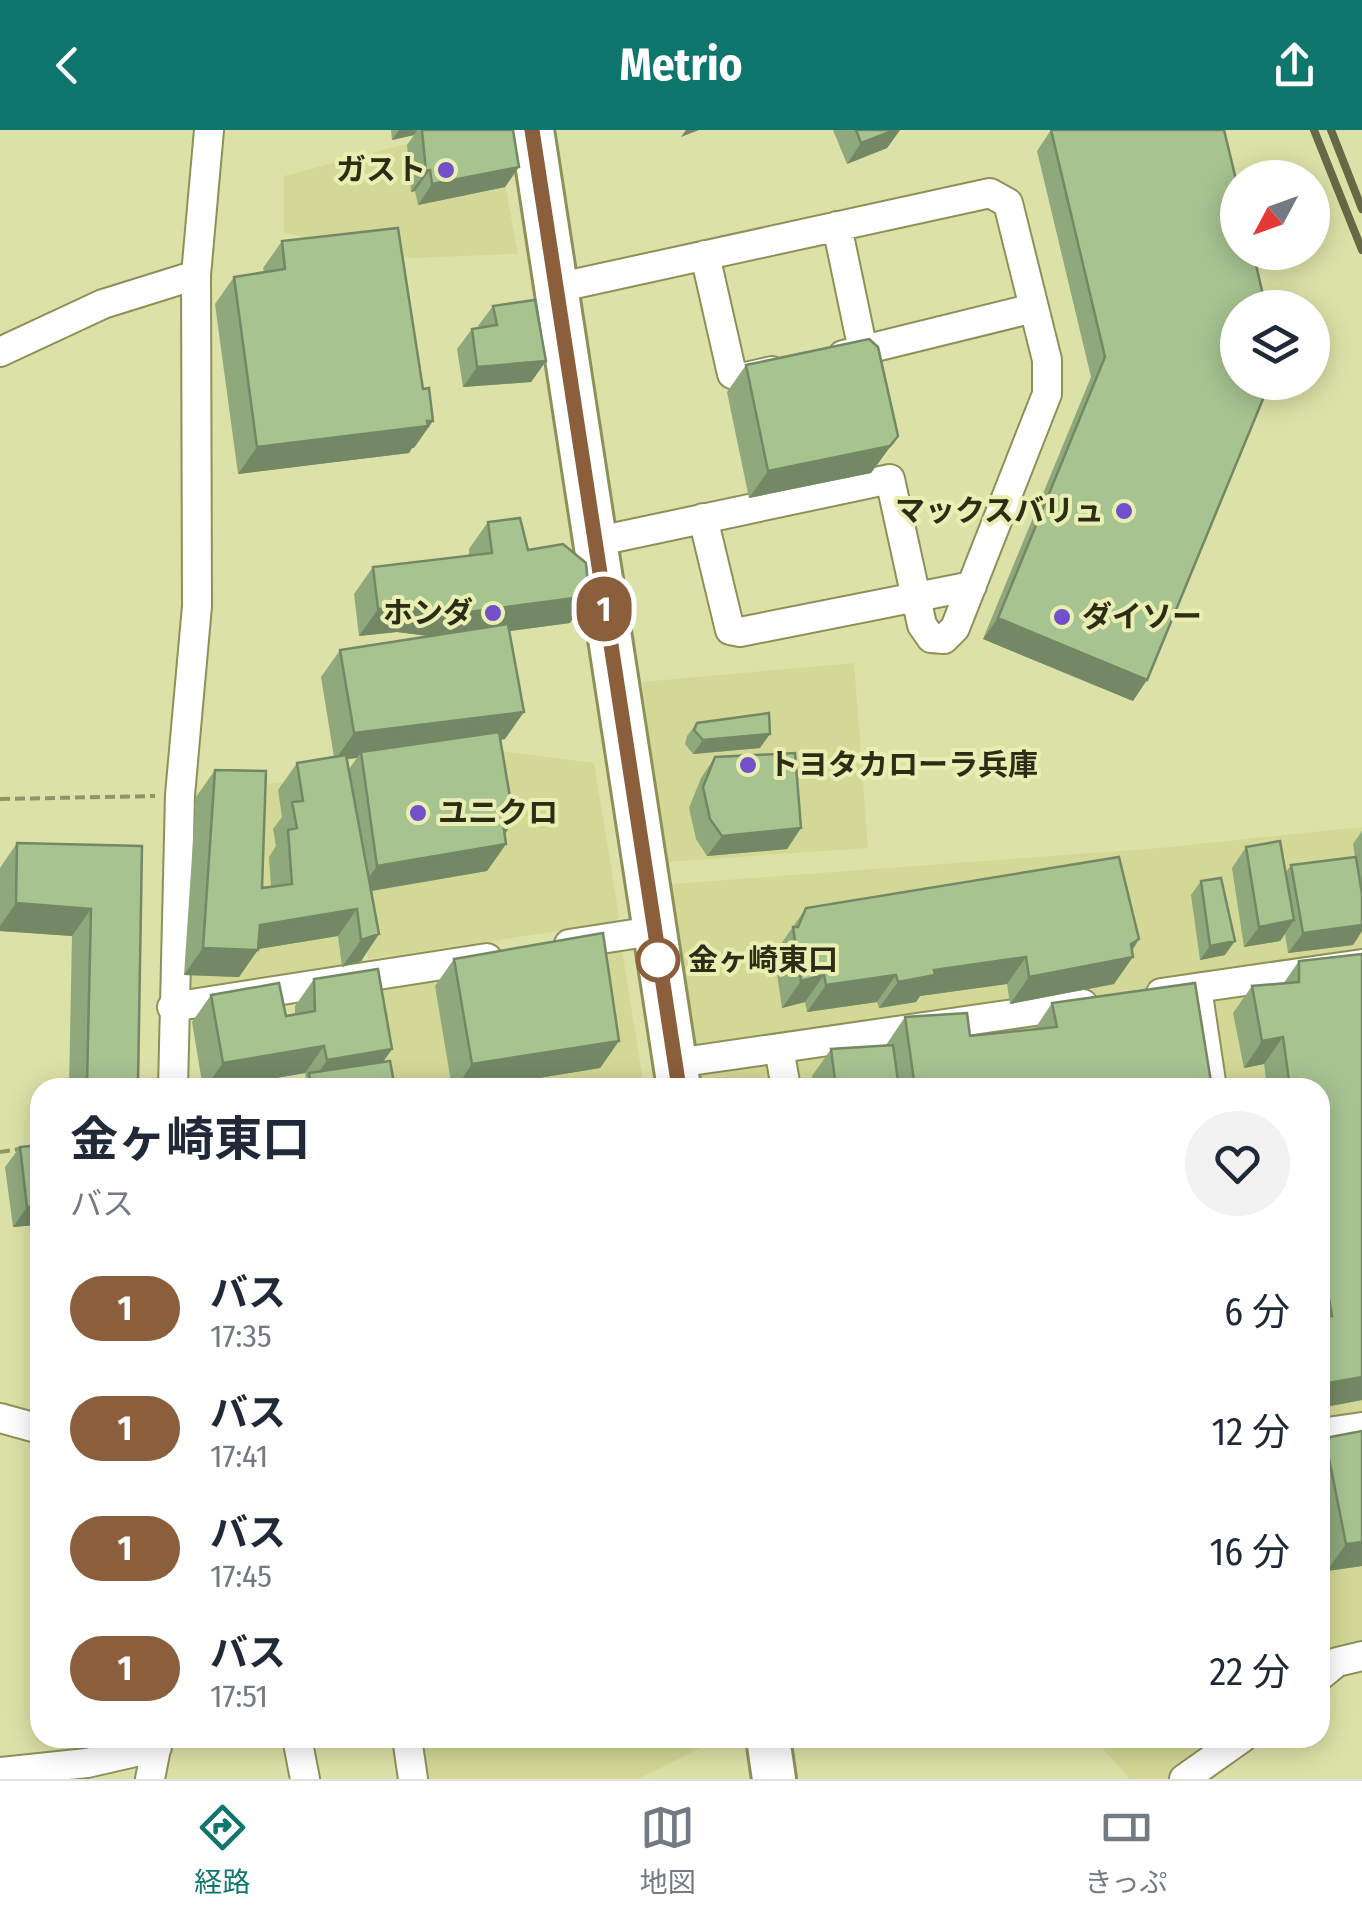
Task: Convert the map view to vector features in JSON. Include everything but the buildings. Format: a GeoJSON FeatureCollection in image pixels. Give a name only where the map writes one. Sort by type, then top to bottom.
{"type":"FeatureCollection","features":[{"type":"Feature","properties":{"kind":"highway"},"geometry":{"type":"LineString","coordinates":[[532,130],[677,1075]]}},
{"type":"Feature","properties":{"kind":"highway"},"geometry":{"type":"LineString","coordinates":[[769,1748],[774,1779]]}},
{"type":"Feature","properties":{"kind":"street"},"geometry":{"type":"LineString","coordinates":[[173,1078],[180,795],[198,606],[196,275],[210,130]]}},
{"type":"Feature","properties":{"kind":"street"},"geometry":{"type":"LineString","coordinates":[[556,288],[990,193],[1000,195],[1008,204],[1047,360],[1047,394],[956,628],[944,639],[931,638],[922,625],[884,448]]}},
{"type":"Feature","properties":{"kind":"street"},"geometry":{"type":"LineString","coordinates":[[837,226],[873,397]]}},
{"type":"Feature","properties":{"kind":"street"},"geometry":{"type":"LineString","coordinates":[[706,255],[732,374],[741,378],[1034,308]]}},
{"type":"Feature","properties":{"kind":"street"},"geometry":{"type":"LineString","coordinates":[[0,352],[103,304],[196,275]]}},
{"type":"Feature","properties":{"kind":"street"},"geometry":{"type":"LineString","coordinates":[[594,542],[890,479]]}},
{"type":"Feature","properties":{"kind":"street"},"geometry":{"type":"LineString","coordinates":[[703,518],[730,630],[740,632],[916,594],[972,586]]}},
{"type":"Feature","properties":{"kind":"street"},"geometry":{"type":"LineString","coordinates":[[172,1006],[653,931]]}},
{"type":"Feature","properties":{"kind":"street"},"geometry":{"type":"LineString","coordinates":[[1140,996],[1362,964]]}},
{"type":"Feature","properties":{"kind":"street"},"geometry":{"type":"LineString","coordinates":[[1197,988],[1210,1078]]}},
{"type":"Feature","properties":{"kind":"street"},"geometry":{"type":"LineString","coordinates":[[677,1075],[779,1048],[1102,1002]]}},
{"type":"Feature","properties":{"kind":"street"},"geometry":{"type":"LineString","coordinates":[[779,1048],[784,1078]]}},
{"type":"Feature","properties":{"kind":"street"},"geometry":{"type":"LineString","coordinates":[[0,1418],[30,1426]]}},
{"type":"Feature","properties":{"kind":"street"},"geometry":{"type":"LineString","coordinates":[[1330,1432],[1362,1427]]}},
{"type":"Feature","properties":{"kind":"street"},"geometry":{"type":"LineString","coordinates":[[1330,1668],[1362,1656]]}},
{"type":"Feature","properties":{"kind":"street"},"geometry":{"type":"LineString","coordinates":[[0,1772],[87,1762],[137,1748]]}},
{"type":"Feature","properties":{"kind":"street"},"geometry":{"type":"LineString","coordinates":[[150,1779],[157,1748]]}},
{"type":"Feature","properties":{"kind":"street"},"geometry":{"type":"LineString","coordinates":[[299,1748],[304,1779]]}},
{"type":"Feature","properties":{"kind":"street"},"geometry":{"type":"LineString","coordinates":[[408,1748],[413,1779]]}},
{"type":"Feature","properties":{"kind":"street"},"geometry":{"type":"LineString","coordinates":[[1184,1779],[1228,1748]]}},
{"type":"Feature","properties":{"kind":"path"},"geometry":{"type":"LineString","coordinates":[[0,799],[180,795]]}},
{"type":"Feature","properties":{"kind":"path"},"geometry":{"type":"LineString","coordinates":[[0,1152],[29,1148]]}},
{"type":"Feature","properties":{"kind":"shaded area"},"geometry":{"type":"Polygon","coordinates":[[[460,130],[495,130],[518,254],[411,258],[284,233],[284,176],[460,130]]]}},
{"type":"Feature","properties":{"kind":"shaded area"},"geometry":{"type":"Polygon","coordinates":[[[854,663],[868,848],[666,862],[642,682],[854,663]]]}},
{"type":"Feature","properties":{"kind":"shaded area"},"geometry":{"type":"Polygon","coordinates":[[[500,751],[594,763],[619,916],[614,923],[368,959],[339,780],[500,751]]]}},
{"type":"Feature","properties":{"kind":"shaded area"},"geometry":{"type":"Polygon","coordinates":[[[332,776],[363,961],[189,991],[192,793],[332,776]]]}},
{"type":"Feature","properties":{"kind":"shaded area"},"geometry":{"type":"Polygon","coordinates":[[[1362,827],[1362,1645],[1330,1657],[1330,1078],[700,1078],[671,884],[1160,848],[1362,827]]]}},
{"type":"Feature","properties":{"kind":"shaded area"},"geometry":{"type":"Polygon","coordinates":[[[622,950],[643,1078],[382,1078],[368,990],[622,950]]]}},
{"type":"Feature","properties":{"kind":"shaded area"},"geometry":{"type":"Polygon","coordinates":[[[423,1748],[701,1748],[638,1779],[427,1779],[423,1748]]]}},
{"type":"Feature","properties":{"kind":"shaded area"},"geometry":{"type":"Polygon","coordinates":[[[1102,1748],[1208,1748],[1167,1779],[1130,1779],[1102,1748]]]}},
{"type":"Feature","properties":{"kind":"railway"},"geometry":{"type":"LineString","coordinates":[[1314,130],[1362,250]]}},
{"type":"Feature","properties":{"kind":"railway"},"geometry":{"type":"LineString","coordinates":[[1331,130],[1362,209]]}},
{"type":"Feature","properties":{"kind":"bus line","name":"1"},"geometry":{"type":"LineString","coordinates":[[532,130],[677,1078]]}},
{"type":"Feature","properties":{"kind":"place","name":"ガスト"},"geometry":{"type":"Point","coordinates":[446,170]}},
{"type":"Feature","properties":{"kind":"place","name":"マックスバリュ"},"geometry":{"type":"Point","coordinates":[1124,511]}},
{"type":"Feature","properties":{"kind":"place","name":"ホンダ"},"geometry":{"type":"Point","coordinates":[493,613]}},
{"type":"Feature","properties":{"kind":"place","name":"ダイソー"},"geometry":{"type":"Point","coordinates":[1062,617]}},
{"type":"Feature","properties":{"kind":"place","name":"トヨタカローラ兵庫"},"geometry":{"type":"Point","coordinates":[748,765]}},
{"type":"Feature","properties":{"kind":"place","name":"ユニクロ"},"geometry":{"type":"Point","coordinates":[418,813]}},
{"type":"Feature","properties":{"kind":"place","name":"金ヶ崎東口"},"geometry":{"type":"Point","coordinates":[658,960]}}]}
